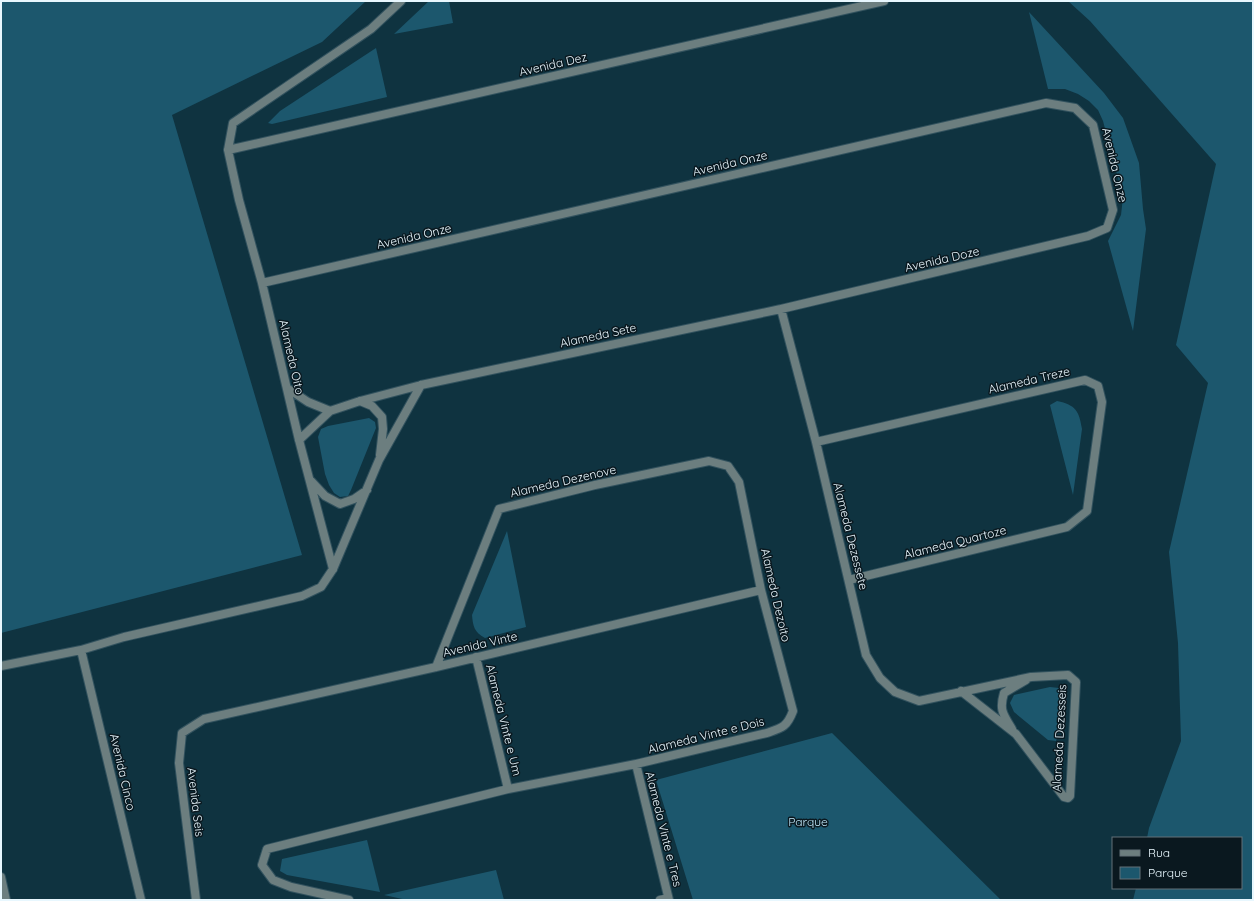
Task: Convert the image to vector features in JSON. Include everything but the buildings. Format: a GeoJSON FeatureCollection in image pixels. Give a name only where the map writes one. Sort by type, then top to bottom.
{"type":"FeatureCollection","features":[{"type":"Feature","properties":{"kind":"street"},"geometry":{"type":"LineString","coordinates":[[228,150],[233,123],[371,29],[401,1]]}},
{"type":"Feature","properties":{"kind":"street","name":"Avenida Dez"},"geometry":{"type":"LineString","coordinates":[[228,150],[884,1]]}},
{"type":"Feature","properties":{"kind":"street","name":"Avenida Onze"},"geometry":{"type":"LineString","coordinates":[[262,283],[1046,103],[1075,108],[1093,124],[1114,210],[1107,228]]}},
{"type":"Feature","properties":{"kind":"street","name":"Alameda Oito"},"geometry":{"type":"LineString","coordinates":[[228,150],[239,200],[262,283],[288,388],[299,440],[333,569]]}},
{"type":"Feature","properties":{"kind":"street","name":"Avenida Doze"},"geometry":{"type":"LineString","coordinates":[[781,309],[1088,236],[1107,228]]}},
{"type":"Feature","properties":{"kind":"street","name":"Alameda Sete"},"geometry":{"type":"LineString","coordinates":[[299,440],[330,411],[360,401],[421,385],[781,309]]}},
{"type":"Feature","properties":{"kind":"street","name":"Alameda Dezessete"},"geometry":{"type":"LineString","coordinates":[[781,309],[816,442],[866,655],[880,678],[894,692],[919,701],[1031,677],[1068,675]]}},
{"type":"Feature","properties":{"kind":"street","name":"Alameda Treze"},"geometry":{"type":"LineString","coordinates":[[816,442],[1085,380],[1098,386],[1102,402],[1087,511],[1067,527]]}},
{"type":"Feature","properties":{"kind":"street"},"geometry":{"type":"LineString","coordinates":[[1,666],[81,650],[124,637],[302,596],[321,587],[333,569],[380,460],[421,385]]}},
{"type":"Feature","properties":{"kind":"street"},"geometry":{"type":"LineString","coordinates":[[288,388],[308,402],[330,411]]}},
{"type":"Feature","properties":{"kind":"street"},"geometry":{"type":"LineString","coordinates":[[360,401],[372,406],[382,417],[383,429],[380,460]]}},
{"type":"Feature","properties":{"kind":"street","name":"Alameda Dezenove"},"geometry":{"type":"LineString","coordinates":[[436,667],[499,508],[595,485],[709,461],[728,466]]}},
{"type":"Feature","properties":{"kind":"street","name":"Alameda Dezoito"},"geometry":{"type":"LineString","coordinates":[[728,466],[739,482],[761,590],[792,711],[789,721],[781,728]]}},
{"type":"Feature","properties":{"kind":"street"},"geometry":{"type":"LineString","coordinates":[[310,479],[325,496],[340,504],[354,499],[367,490]]}},
{"type":"Feature","properties":{"kind":"street","name":"Alameda Quartoze"},"geometry":{"type":"LineString","coordinates":[[849,580],[1067,527]]}},
{"type":"Feature","properties":{"kind":"street","name":"Avenida Vinte"},"geometry":{"type":"LineString","coordinates":[[204,719],[436,667],[761,590]]}},
{"type":"Feature","properties":{"kind":"street","name":"Avenida Cinco"},"geometry":{"type":"LineString","coordinates":[[81,650],[141,900]]}},
{"type":"Feature","properties":{"kind":"street","name":"Alameda Vinte e Um"},"geometry":{"type":"LineString","coordinates":[[476,657],[508,789]]}},
{"type":"Feature","properties":{"kind":"street","name":"Alameda Dezesseis"},"geometry":{"type":"LineString","coordinates":[[961,691],[1016,734],[1064,797],[1068,798],[1070,796],[1076,682],[1068,675]]}},
{"type":"Feature","properties":{"kind":"street"},"geometry":{"type":"LineString","coordinates":[[1016,734],[1004,716],[1000,705],[1004,693],[1031,677]]}},
{"type":"Feature","properties":{"kind":"street","name":"Avenida Seis"},"geometry":{"type":"LineString","coordinates":[[196,900],[179,763],[182,733],[204,719]]}},
{"type":"Feature","properties":{"kind":"street","name":"Alameda Vinte e Dois"},"geometry":{"type":"LineString","coordinates":[[349,900],[291,887],[273,880],[262,866],[268,849],[508,789],[636,764],[767,733],[781,728]]}},
{"type":"Feature","properties":{"kind":"street","name":"Alameda Vinte e Tres"},"geometry":{"type":"LineString","coordinates":[[636,764],[668,899]]}},
{"type":"Feature","properties":{"kind":"street"},"geometry":{"type":"LineString","coordinates":[[1,877],[6,900]]}},
{"type":"Feature","properties":{"kind":"street"},"geometry":{"type":"LineString","coordinates":[[660,900],[668,899]]}},
{"type":"Feature","properties":{"kind":"green space"},"geometry":{"type":"Polygon","coordinates":[[[1,1],[366,1],[322,42],[172,115],[302,555],[1,633],[1,1]]]}},
{"type":"Feature","properties":{"kind":"green space"},"geometry":{"type":"Polygon","coordinates":[[[429,1],[449,1],[453,23],[394,34],[429,1]]]}},
{"type":"Feature","properties":{"kind":"green space"},"geometry":{"type":"Polygon","coordinates":[[[1068,1],[1253,1],[1253,900],[1133,900],[1136,889],[1242,889],[1242,837],[1147,837],[1149,828],[1181,741],[1178,643],[1169,552],[1208,383],[1176,345],[1216,164],[1090,21],[1068,1]]]}},
{"type":"Feature","properties":{"kind":"green space"},"geometry":{"type":"Polygon","coordinates":[[[1029,12],[1104,93],[1123,118],[1139,163],[1146,229],[1133,331],[1108,241],[1121,215],[1123,197],[1103,121],[1098,110],[1089,101],[1078,94],[1065,89],[1048,89],[1029,12]]]}},
{"type":"Feature","properties":{"kind":"green space"},"geometry":{"type":"Polygon","coordinates":[[[376,48],[387,97],[272,124],[268,123],[280,111],[376,48]]]}},
{"type":"Feature","properties":{"kind":"green space"},"geometry":{"type":"Polygon","coordinates":[[[1057,401],[1076,410],[1080,418],[1082,429],[1073,495],[1050,405],[1057,401]]]}},
{"type":"Feature","properties":{"kind":"green space"},"geometry":{"type":"Polygon","coordinates":[[[369,418],[375,422],[376,428],[348,496],[340,497],[334,493],[329,485],[325,474],[318,437],[321,429],[328,426],[369,418]]]}},
{"type":"Feature","properties":{"kind":"green space"},"geometry":{"type":"Polygon","coordinates":[[[507,531],[526,627],[485,638],[478,633],[475,628],[472,615],[507,531]]]}},
{"type":"Feature","properties":{"kind":"green space"},"geometry":{"type":"Polygon","coordinates":[[[1050,687],[1059,688],[1063,694],[1056,741],[1048,740],[1014,712],[1010,703],[1014,695],[1050,687]]]}},
{"type":"Feature","properties":{"kind":"green space","name":"Parque"},"geometry":{"type":"Polygon","coordinates":[[[832,733],[1001,900],[693,900],[656,780],[832,733]]]}},
{"type":"Feature","properties":{"kind":"green space"},"geometry":{"type":"Polygon","coordinates":[[[367,840],[380,892],[287,875],[280,871],[282,859],[367,840]]]}},
{"type":"Feature","properties":{"kind":"green space"},"geometry":{"type":"Polygon","coordinates":[[[496,870],[504,900],[407,900],[384,895],[496,870]]]}}]}
